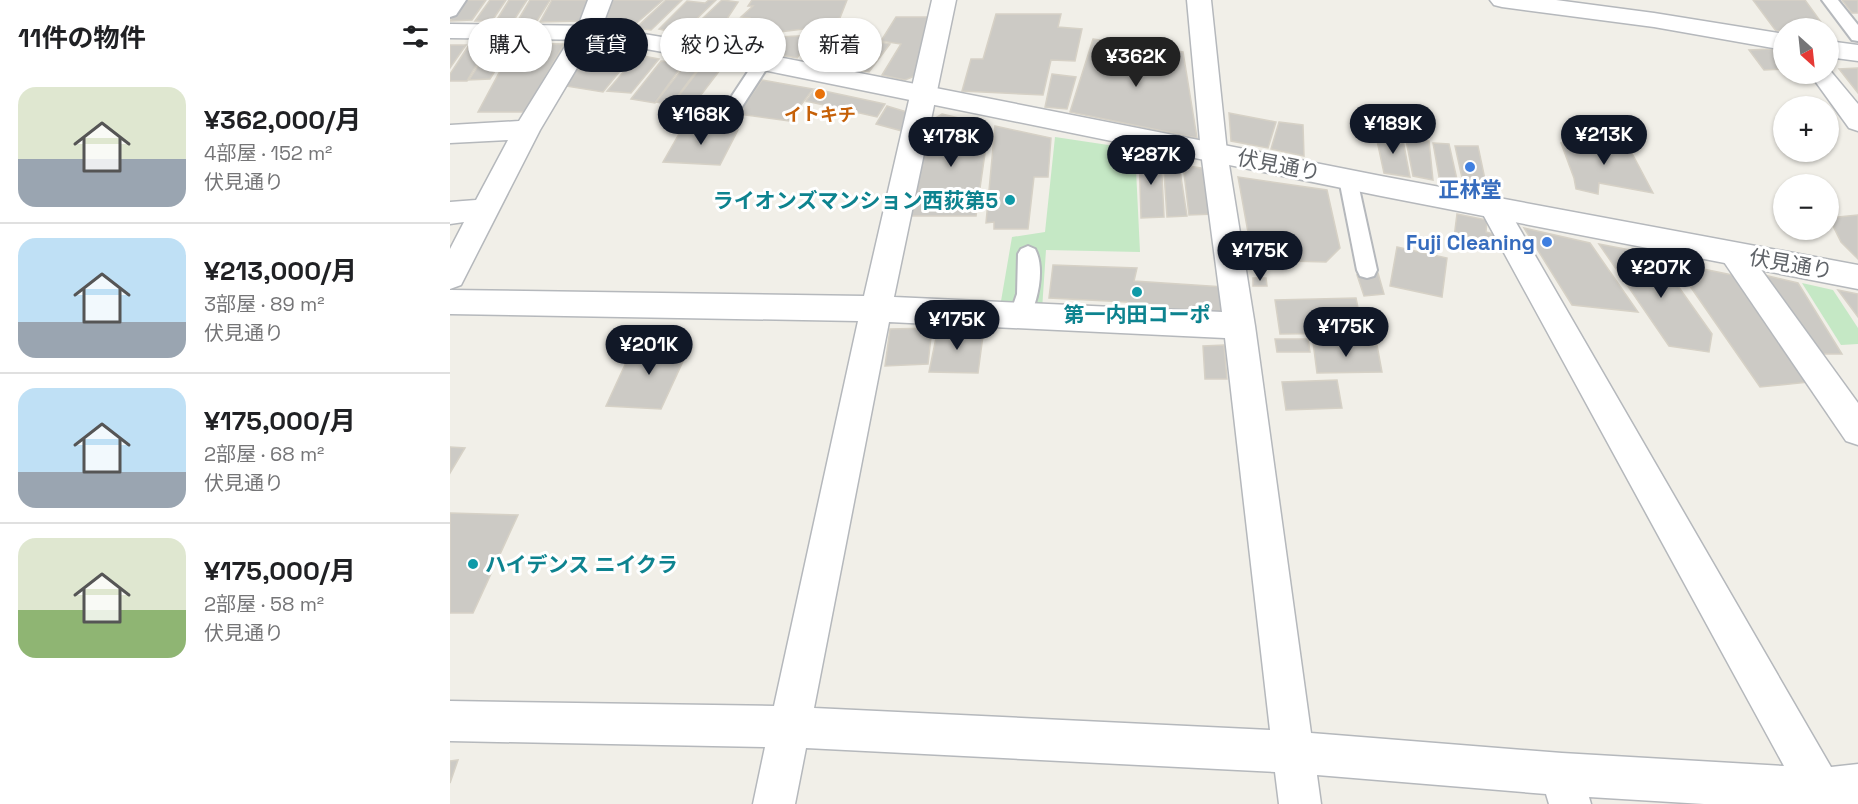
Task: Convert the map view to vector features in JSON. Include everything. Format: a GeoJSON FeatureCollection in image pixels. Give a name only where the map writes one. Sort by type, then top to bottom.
{"type":"FeatureCollection","features":[{"type":"Feature","properties":{"kind":"street"},"geometry":{"type":"LineString","coordinates":[[593,18],[600,0]]}},
{"type":"Feature","properties":{"kind":"street"},"geometry":{"type":"LineString","coordinates":[[774,804],[876,309],[944,0]]}},
{"type":"Feature","properties":{"kind":"street"},"geometry":{"type":"LineString","coordinates":[[1199,0],[1214,152],[1239,326],[1300,804]]}},
{"type":"Feature","properties":{"kind":"street"},"geometry":{"type":"LineString","coordinates":[[1508,0],[1648,10],[1773,39]]}},
{"type":"Feature","properties":{"kind":"street","name":"伏見通り"},"geometry":{"type":"LineString","coordinates":[[450,31],[564,34]]}},
{"type":"Feature","properties":{"kind":"street"},"geometry":{"type":"LineString","coordinates":[[1839,51],[1858,54]]}},
{"type":"Feature","properties":{"kind":"street"},"geometry":{"type":"LineString","coordinates":[[450,278],[527,130],[564,65]]}},
{"type":"Feature","properties":{"kind":"street","name":"伏見通り"},"geometry":{"type":"LineString","coordinates":[[786,67],[1348,179],[1858,277]]}},
{"type":"Feature","properties":{"kind":"street"},"geometry":{"type":"LineString","coordinates":[[1830,84],[1858,122]]}},
{"type":"Feature","properties":{"kind":"street"},"geometry":{"type":"LineString","coordinates":[[450,134],[527,130]]}},
{"type":"Feature","properties":{"kind":"street"},"geometry":{"type":"LineString","coordinates":[[1493,207],[1836,793]]}},
{"type":"Feature","properties":{"kind":"street"},"geometry":{"type":"LineString","coordinates":[[450,213],[487,210]]}},
{"type":"Feature","properties":{"kind":"street"},"geometry":{"type":"LineString","coordinates":[[1734,254],[1858,430]]}},
{"type":"Feature","properties":{"kind":"street"},"geometry":{"type":"LineString","coordinates":[[450,302],[876,309],[1239,326]]}},
{"type":"Feature","properties":{"kind":"street"},"geometry":{"type":"LineString","coordinates":[[450,721],[791,728],[1293,752],[1566,789],[1836,793]]}},
{"type":"Feature","properties":{"kind":"lane"},"geometry":{"type":"LineString","coordinates":[[450,12],[458,0]]}},
{"type":"Feature","properties":{"kind":"lane"},"geometry":{"type":"LineString","coordinates":[[1830,0],[1858,36]]}},
{"type":"Feature","properties":{"kind":"lane"},"geometry":{"type":"LineString","coordinates":[[728,115],[756,72]]}},
{"type":"Feature","properties":{"kind":"lane"},"geometry":{"type":"LineString","coordinates":[[1348,179],[1367,270]]}},
{"type":"Feature","properties":{"kind":"lane"},"geometry":{"type":"LineString","coordinates":[[1020,317],[1028,301],[1030,288],[1029,254]]}},
{"type":"Feature","properties":{"kind":"green space"},"geometry":{"type":"Polygon","coordinates":[[[1055,137],[1135,149],[1140,252],[1046,250],[1042,310],[1000,307],[1012,237],[1045,232],[1055,137]]]}},
{"type":"Feature","properties":{"kind":"green space"},"geometry":{"type":"Polygon","coordinates":[[[1802,283],[1833,290],[1858,328],[1858,344],[1841,345],[1802,283]]]}},
{"type":"Feature","properties":{"kind":"building"},"geometry":{"type":"Polygon","coordinates":[[[463,0],[486,0],[473,18],[450,21],[463,0]]]}},
{"type":"Feature","properties":{"kind":"building"},"geometry":{"type":"Polygon","coordinates":[[[490,0],[506,0],[494,18],[477,18],[490,0]]]}},
{"type":"Feature","properties":{"kind":"building"},"geometry":{"type":"Polygon","coordinates":[[[509,0],[527,0],[515,18],[498,18],[509,0]]]}},
{"type":"Feature","properties":{"kind":"building"},"geometry":{"type":"Polygon","coordinates":[[[530,0],[550,0],[539,18],[519,18],[530,0]]]}},
{"type":"Feature","properties":{"kind":"building"},"geometry":{"type":"Polygon","coordinates":[[[552,0],[591,0],[582,18],[564,18],[564,21],[552,22],[552,18],[542,18],[552,0]]]}},
{"type":"Feature","properties":{"kind":"building"},"geometry":{"type":"Polygon","coordinates":[[[613,0],[663,0],[642,18],[604,18],[613,0]]]}},
{"type":"Feature","properties":{"kind":"building"},"geometry":{"type":"Polygon","coordinates":[[[666,0],[682,0],[663,18],[660,18],[660,21],[651,30],[648,30],[647,18],[666,0]]]}},
{"type":"Feature","properties":{"kind":"building"},"geometry":{"type":"Polygon","coordinates":[[[709,0],[716,0],[697,18],[670,18],[687,1],[705,3],[709,0]]]}},
{"type":"Feature","properties":{"kind":"building"},"geometry":{"type":"Polygon","coordinates":[[[722,0],[738,2],[728,18],[703,18],[722,0]]]}},
{"type":"Feature","properties":{"kind":"building"},"geometry":{"type":"Polygon","coordinates":[[[752,0],[847,0],[840,18],[798,18],[798,30],[786,31],[786,18],[741,17],[753,6],[748,6],[752,0]]]}},
{"type":"Feature","properties":{"kind":"building"},"geometry":{"type":"Polygon","coordinates":[[[1753,0],[1805,0],[1818,18],[1773,18],[1773,27],[1753,0]]]}},
{"type":"Feature","properties":{"kind":"building"},"geometry":{"type":"Polygon","coordinates":[[[1842,0],[1858,0],[1858,13],[1852,13],[1842,0]]]}},
{"type":"Feature","properties":{"kind":"building"},"geometry":{"type":"Polygon","coordinates":[[[996,14],[1061,14],[1058,27],[1082,29],[1075,61],[1051,60],[1043,95],[962,91],[971,59],[983,59],[996,14]]]}},
{"type":"Feature","properties":{"kind":"building"},"geometry":{"type":"Polygon","coordinates":[[[896,17],[927,17],[915,76],[905,80],[882,75],[901,44],[882,39],[896,17]]]}},
{"type":"Feature","properties":{"kind":"building"},"geometry":{"type":"Polygon","coordinates":[[[798,36],[797,58],[786,56],[786,37],[798,36]]]}},
{"type":"Feature","properties":{"kind":"building"},"geometry":{"type":"Polygon","coordinates":[[[1093,39],[1183,52],[1197,138],[1070,112],[1093,39]]]}},
{"type":"Feature","properties":{"kind":"building"},"geometry":{"type":"Polygon","coordinates":[[[882,42],[890,44],[882,55],[882,42]]]}},
{"type":"Feature","properties":{"kind":"building"},"geometry":{"type":"Polygon","coordinates":[[[552,44],[564,44],[552,65],[552,44]]]}},
{"type":"Feature","properties":{"kind":"building"},"geometry":{"type":"Polygon","coordinates":[[[450,45],[466,45],[450,68],[450,45]]]}},
{"type":"Feature","properties":{"kind":"building"},"geometry":{"type":"Polygon","coordinates":[[[468,47],[468,72],[472,72],[467,81],[450,81],[450,74],[468,47]]]}},
{"type":"Feature","properties":{"kind":"building"},"geometry":{"type":"Polygon","coordinates":[[[1749,50],[1773,50],[1773,70],[1764,70],[1749,50]]]}},
{"type":"Feature","properties":{"kind":"building"},"geometry":{"type":"Polygon","coordinates":[[[648,57],[659,59],[631,93],[607,91],[623,72],[648,72],[648,57]]]}},
{"type":"Feature","properties":{"kind":"building"},"geometry":{"type":"Polygon","coordinates":[[[660,62],[660,72],[677,72],[655,103],[631,99],[660,62]]]}},
{"type":"Feature","properties":{"kind":"building"},"geometry":{"type":"Polygon","coordinates":[[[1858,68],[1858,93],[1839,69],[1858,68]]]}},
{"type":"Feature","properties":{"kind":"building"},"geometry":{"type":"Polygon","coordinates":[[[474,72],[494,72],[490,79],[469,80],[474,72]]]}},
{"type":"Feature","properties":{"kind":"building"},"geometry":{"type":"Polygon","coordinates":[[[499,72],[548,72],[525,112],[478,112],[499,72]]]}},
{"type":"Feature","properties":{"kind":"building"},"geometry":{"type":"Polygon","coordinates":[[[574,72],[619,72],[603,92],[566,86],[574,72]]]}},
{"type":"Feature","properties":{"kind":"building"},"geometry":{"type":"Polygon","coordinates":[[[680,72],[696,72],[671,105],[656,102],[680,72]]]}},
{"type":"Feature","properties":{"kind":"building"},"geometry":{"type":"Polygon","coordinates":[[[697,72],[718,72],[691,108],[680,107],[682,103],[674,102],[697,72]]]}},
{"type":"Feature","properties":{"kind":"building"},"geometry":{"type":"Polygon","coordinates":[[[1052,74],[1076,77],[1067,109],[1045,107],[1052,74]]]}},
{"type":"Feature","properties":{"kind":"building"},"geometry":{"type":"Polygon","coordinates":[[[762,80],[813,89],[789,121],[738,114],[762,80]]]}},
{"type":"Feature","properties":{"kind":"building"},"geometry":{"type":"Polygon","coordinates":[[[815,89],[885,104],[877,117],[806,101],[815,89]]]}},
{"type":"Feature","properties":{"kind":"building"},"geometry":{"type":"Polygon","coordinates":[[[887,106],[907,112],[902,131],[876,124],[887,106]]]}},
{"type":"Feature","properties":{"kind":"building"},"geometry":{"type":"Polygon","coordinates":[[[1229,113],[1276,122],[1268,148],[1231,141],[1229,113]]]}},
{"type":"Feature","properties":{"kind":"building"},"geometry":{"type":"Polygon","coordinates":[[[942,114],[989,125],[976,216],[910,216],[929,122],[942,114]]]}},
{"type":"Feature","properties":{"kind":"building"},"geometry":{"type":"Polygon","coordinates":[[[1279,122],[1303,125],[1304,156],[1271,149],[1279,122]]]}},
{"type":"Feature","properties":{"kind":"building","name":"ライオンズマンション西荻第5"},"geometry":{"type":"Polygon","coordinates":[[[995,126],[1051,138],[1048,177],[1034,177],[1028,229],[994,229],[994,222],[986,223],[995,126]]]}},
{"type":"Feature","properties":{"kind":"building"},"geometry":{"type":"Polygon","coordinates":[[[683,127],[738,130],[720,165],[663,162],[683,127]]]}},
{"type":"Feature","properties":{"kind":"building"},"geometry":{"type":"Polygon","coordinates":[[[1402,135],[1410,177],[1384,173],[1376,136],[1402,135]]]}},
{"type":"Feature","properties":{"kind":"building"},"geometry":{"type":"Polygon","coordinates":[[[1406,140],[1429,141],[1433,180],[1413,176],[1406,140]]]}},
{"type":"Feature","properties":{"kind":"building"},"geometry":{"type":"Polygon","coordinates":[[[1626,142],[1653,193],[1599,183],[1598,194],[1576,189],[1561,143],[1626,142]]]}},
{"type":"Feature","properties":{"kind":"building"},"geometry":{"type":"Polygon","coordinates":[[[1433,143],[1449,144],[1458,184],[1440,182],[1433,143]]]}},
{"type":"Feature","properties":{"kind":"building"},"geometry":{"type":"Polygon","coordinates":[[[1455,146],[1478,146],[1487,189],[1464,187],[1455,146]]]}},
{"type":"Feature","properties":{"kind":"building"},"geometry":{"type":"Polygon","coordinates":[[[1139,151],[1161,155],[1164,217],[1141,218],[1139,151]]]}},
{"type":"Feature","properties":{"kind":"building"},"geometry":{"type":"Polygon","coordinates":[[[1163,158],[1176,160],[1179,164],[1187,216],[1167,217],[1163,158]]]}},
{"type":"Feature","properties":{"kind":"building"},"geometry":{"type":"Polygon","coordinates":[[[1183,165],[1201,168],[1209,176],[1214,214],[1189,215],[1183,165]]]}},
{"type":"Feature","properties":{"kind":"building"},"geometry":{"type":"Polygon","coordinates":[[[1238,177],[1327,190],[1340,248],[1326,262],[1253,260],[1238,177]]]}},
{"type":"Feature","properties":{"kind":"building"},"geometry":{"type":"Polygon","coordinates":[[[1457,214],[1487,220],[1486,232],[1494,234],[1493,246],[1454,238],[1457,214]]]}},
{"type":"Feature","properties":{"kind":"building"},"geometry":{"type":"Polygon","coordinates":[[[1858,215],[1858,259],[1839,238],[1839,217],[1858,215]]]}},
{"type":"Feature","properties":{"kind":"building"},"geometry":{"type":"Polygon","coordinates":[[[1524,228],[1590,243],[1638,312],[1572,305],[1524,228]]]}},
{"type":"Feature","properties":{"kind":"building"},"geometry":{"type":"Polygon","coordinates":[[[1599,244],[1656,255],[1712,334],[1709,352],[1669,346],[1599,244]]]}},
{"type":"Feature","properties":{"kind":"building"},"geometry":{"type":"Polygon","coordinates":[[[1397,247],[1447,258],[1442,297],[1390,286],[1397,247]]]}},
{"type":"Feature","properties":{"kind":"building"},"geometry":{"type":"Polygon","coordinates":[[[1674,263],[1737,276],[1810,382],[1760,387],[1674,263]]]}},
{"type":"Feature","properties":{"kind":"building","name":"第一内田コーポ"},"geometry":{"type":"Polygon","coordinates":[[[1053,265],[1137,268],[1134,281],[1224,287],[1223,315],[1127,309],[1127,302],[1049,298],[1053,265]]]}},
{"type":"Feature","properties":{"kind":"building"},"geometry":{"type":"Polygon","coordinates":[[[1378,273],[1384,294],[1364,296],[1357,275],[1378,273]]]}},
{"type":"Feature","properties":{"kind":"building"},"geometry":{"type":"Polygon","coordinates":[[[1760,274],[1798,283],[1842,354],[1814,354],[1760,274]]]}},
{"type":"Feature","properties":{"kind":"building"},"geometry":{"type":"Polygon","coordinates":[[[1253,278],[1266,278],[1267,286],[1253,286],[1253,278]]]}},
{"type":"Feature","properties":{"kind":"building"},"geometry":{"type":"Polygon","coordinates":[[[1838,290],[1858,294],[1858,317],[1838,290]]]}},
{"type":"Feature","properties":{"kind":"building"},"geometry":{"type":"Polygon","coordinates":[[[1356,298],[1363,333],[1280,334],[1275,300],[1356,298]]]}},
{"type":"Feature","properties":{"kind":"building"},"geometry":{"type":"Polygon","coordinates":[[[932,328],[928,364],[885,366],[890,329],[932,328]]]}},
{"type":"Feature","properties":{"kind":"building"},"geometry":{"type":"Polygon","coordinates":[[[938,328],[949,328],[948,333],[965,333],[967,328],[984,328],[978,373],[929,372],[938,328]]]}},
{"type":"Feature","properties":{"kind":"building"},"geometry":{"type":"Polygon","coordinates":[[[1275,339],[1308,339],[1310,352],[1277,352],[1275,339]]]}},
{"type":"Feature","properties":{"kind":"building"},"geometry":{"type":"Polygon","coordinates":[[[1313,342],[1362,342],[1362,346],[1377,345],[1382,372],[1317,373],[1313,342]]]}},
{"type":"Feature","properties":{"kind":"building"},"geometry":{"type":"Polygon","coordinates":[[[642,344],[691,344],[661,409],[606,406],[629,356],[637,357],[642,344]]]}},
{"type":"Feature","properties":{"kind":"building"},"geometry":{"type":"Polygon","coordinates":[[[1224,345],[1227,379],[1205,379],[1203,346],[1224,345]]]}},
{"type":"Feature","properties":{"kind":"building"},"geometry":{"type":"Polygon","coordinates":[[[1337,380],[1342,408],[1286,410],[1282,382],[1337,380]]]}},
{"type":"Feature","properties":{"kind":"building"},"geometry":{"type":"Polygon","coordinates":[[[450,447],[465,448],[450,473],[450,447]]]}},
{"type":"Feature","properties":{"kind":"building","name":"ハイデンス ニイクラ"},"geometry":{"type":"Polygon","coordinates":[[[450,513],[518,515],[473,613],[450,613],[450,513]]]}},
{"type":"Feature","properties":{"kind":"building"},"geometry":{"type":"Polygon","coordinates":[[[458,760],[450,783],[450,761],[458,760]]]}},
{"type":"Feature","properties":{"kind":"place","name":"イトキチ"},"geometry":{"type":"Point","coordinates":[820,94]}},
{"type":"Feature","properties":{"kind":"place","name":"正林堂"},"geometry":{"type":"Point","coordinates":[1470,167]}},
{"type":"Feature","properties":{"kind":"place","name":"ライオンズマンション西荻第5"},"geometry":{"type":"Point","coordinates":[1010,200]}},
{"type":"Feature","properties":{"kind":"place","name":"Fuji Cleaning"},"geometry":{"type":"Point","coordinates":[1547,242]}},
{"type":"Feature","properties":{"kind":"place","name":"第一内田コーポ"},"geometry":{"type":"Point","coordinates":[1137,292]}},
{"type":"Feature","properties":{"kind":"place","name":"ハイデンス ニイクラ"},"geometry":{"type":"Point","coordinates":[473,564]}}]}
